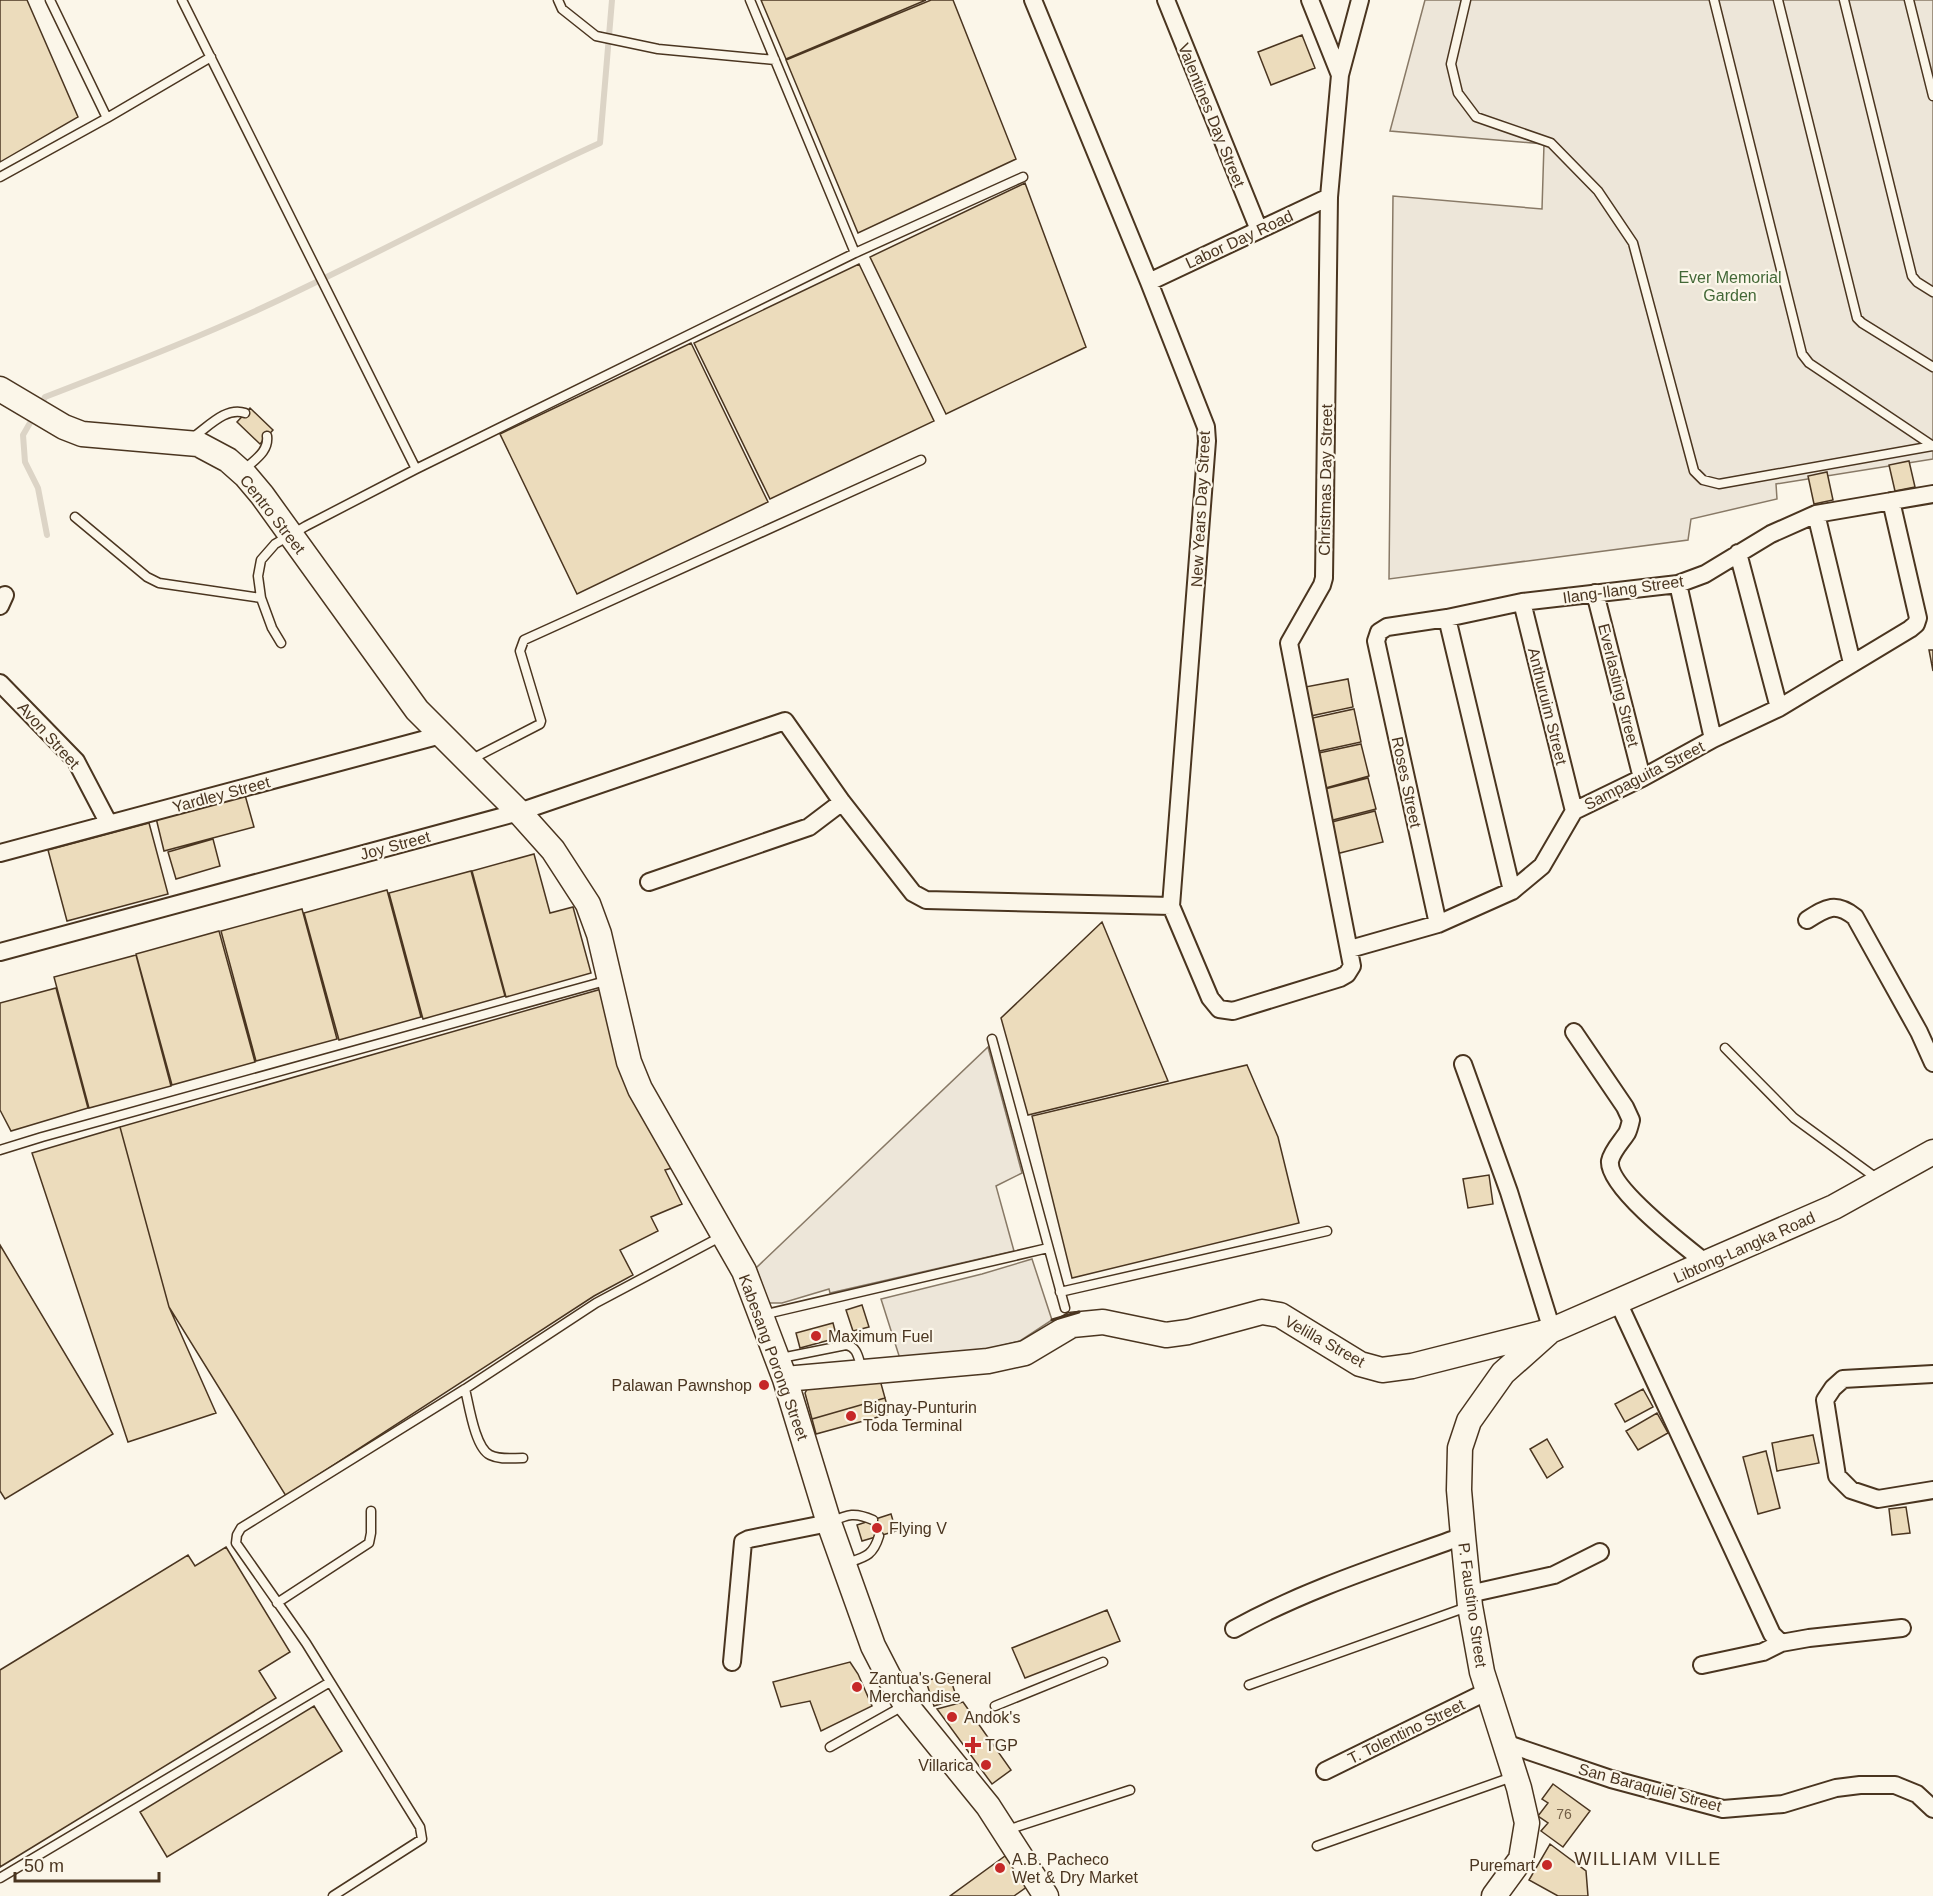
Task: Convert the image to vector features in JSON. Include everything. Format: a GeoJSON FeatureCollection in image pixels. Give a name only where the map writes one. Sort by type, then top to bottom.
{"type":"FeatureCollection","features":[{"type":"Feature","properties":{"kind":"main road","name":"Centro Street"},"geometry":{"type":"LineString","coordinates":[[0,389],[64,427],[82,434],[198,444],[228,460],[262,495],[417,710],[441,735]]}},
{"type":"Feature","properties":{"kind":"main road","name":"Kabesang Porong Street"},"geometry":{"type":"LineString","coordinates":[[441,735],[519,812],[553,850],[588,904],[599,933],[629,1062],[640,1089],[725,1235],[744,1271],[762,1315],[796,1367],[829,1523],[873,1646],[906,1705],[988,1806],[1046,1896]]}},
{"type":"Feature","properties":{"kind":"main road","name":"Libtong-Langka Road"},"geometry":{"type":"LineString","coordinates":[[1551,1330],[1834,1207],[1933,1152]]}},
{"type":"Feature","properties":{"kind":"main road","name":"Velilla Street"},"geometry":{"type":"LineString","coordinates":[[796,1367],[862,1372],[988,1361],[1025,1353],[1072,1325],[1103,1322],[1166,1335],[1188,1332],[1262,1312],[1280,1315],[1360,1364],[1383,1370],[1412,1366],[1551,1330]]}},
{"type":"Feature","properties":{"kind":"main road","name":"P. Faustino Street"},"geometry":{"type":"LineString","coordinates":[[1494,1896],[1521,1858],[1527,1823],[1515,1776],[1482,1672],[1470,1600],[1463,1536],[1459,1490],[1460,1448],[1469,1421],[1503,1373],[1551,1330]]}},
{"type":"Feature","properties":{"kind":"street","name":"New Years Day Street"},"geometry":{"type":"LineString","coordinates":[[1034,0],[1206,427],[1172,906]]}},
{"type":"Feature","properties":{"kind":"street","name":"Valentines Day Street"},"geometry":{"type":"LineString","coordinates":[[1166,0],[1258,230]]}},
{"type":"Feature","properties":{"kind":"street"},"geometry":{"type":"LineString","coordinates":[[1310,0],[1340,75]]}},
{"type":"Feature","properties":{"kind":"street","name":"Christmas Day Street"},"geometry":{"type":"LineString","coordinates":[[1350,949],[1289,643],[1324,578],[1329,197],[1340,75],[1360,0]]}},
{"type":"Feature","properties":{"kind":"street","name":"Labor Day Road"},"geometry":{"type":"LineString","coordinates":[[1149,282],[1329,197]]}},
{"type":"Feature","properties":{"kind":"street","name":"Ilang-Ilang Street"},"geometry":{"type":"LineString","coordinates":[[1376,641],[1379,632],[1387,627],[1447,618],[1522,602],[1678,584],[1705,574],[1771,534],[1816,514],[1933,494]]}},
{"type":"Feature","properties":{"kind":"street","name":"Sampaguita Street"},"geometry":{"type":"LineString","coordinates":[[1350,949],[1438,924],[1512,891],[1542,866],[1574,811],[1642,778],[1713,739],[1779,708],[1910,629],[1916,624],[1918,618],[1891,501]]}},
{"type":"Feature","properties":{"kind":"street"},"geometry":{"type":"LineString","coordinates":[[1816,514],[1852,663]]}},
{"type":"Feature","properties":{"kind":"street"},"geometry":{"type":"LineString","coordinates":[[1738,553],[1779,708]]}},
{"type":"Feature","properties":{"kind":"street"},"geometry":{"type":"LineString","coordinates":[[1678,584],[1713,739]]}},
{"type":"Feature","properties":{"kind":"street","name":"Everlasting Street"},"geometry":{"type":"LineString","coordinates":[[1595,592],[1642,778]]}},
{"type":"Feature","properties":{"kind":"street","name":"Anthuruim Street"},"geometry":{"type":"LineString","coordinates":[[1522,602],[1574,811]]}},
{"type":"Feature","properties":{"kind":"street"},"geometry":{"type":"LineString","coordinates":[[1447,618],[1512,891]]}},
{"type":"Feature","properties":{"kind":"street","name":"Roses Street"},"geometry":{"type":"LineString","coordinates":[[1376,641],[1438,924]]}},
{"type":"Feature","properties":{"kind":"street","name":"Avon Street"},"geometry":{"type":"LineString","coordinates":[[0,683],[76,761],[109,824]]}},
{"type":"Feature","properties":{"kind":"street","name":"Joy Street"},"geometry":{"type":"LineString","coordinates":[[0,952],[519,812],[785,721],[842,802]]}},
{"type":"Feature","properties":{"kind":"street","name":"Yardley Street"},"geometry":{"type":"LineString","coordinates":[[3,849],[109,824],[441,735]]}},
{"type":"Feature","properties":{"kind":"street"},"geometry":{"type":"LineString","coordinates":[[649,882],[809,827],[842,802],[913,893],[926,900],[1172,906],[1210,998],[1219,1009],[1233,1011],[1340,978],[1347,974],[1352,966],[1350,949]]}},
{"type":"Feature","properties":{"kind":"street"},"geometry":{"type":"LineString","coordinates":[[1807,920],[1835,906],[1856,916],[1919,1032],[1933,1063]]}},
{"type":"Feature","properties":{"kind":"street"},"geometry":{"type":"LineString","coordinates":[[1574,1032],[1626,1107],[1631,1120],[1627,1132],[1610,1160],[1612,1172],[1618,1184],[1670,1234],[1706,1263]]}},
{"type":"Feature","properties":{"kind":"street"},"geometry":{"type":"LineString","coordinates":[[1463,1064],[1509,1192],[1551,1330]]}},
{"type":"Feature","properties":{"kind":"street"},"geometry":{"type":"LineString","coordinates":[[1618,1302],[1772,1634],[1781,1643]]}},
{"type":"Feature","properties":{"kind":"street"},"geometry":{"type":"LineString","coordinates":[[1933,1374],[1843,1379],[1825,1400],[1838,1476],[1851,1490],[1878,1499],[1933,1491]]}},
{"type":"Feature","properties":{"kind":"street"},"geometry":{"type":"LineString","coordinates":[[732,1662],[743,1542],[829,1523]]}},
{"type":"Feature","properties":{"kind":"street"},"geometry":{"type":"LineString","coordinates":[[1234,1629],[1299,1597],[1463,1536]]}},
{"type":"Feature","properties":{"kind":"street"},"geometry":{"type":"LineString","coordinates":[[1470,1600],[1554,1575],[1600,1552]]}},
{"type":"Feature","properties":{"kind":"street"},"geometry":{"type":"LineString","coordinates":[[1702,1665],[1763,1652],[1781,1643],[1902,1628]]}},
{"type":"Feature","properties":{"kind":"street","name":"T. Tolentino Street"},"geometry":{"type":"LineString","coordinates":[[1325,1771],[1488,1691]]}},
{"type":"Feature","properties":{"kind":"street","name":"San Baraquiel Street"},"geometry":{"type":"LineString","coordinates":[[1505,1743],[1611,1779],[1723,1809],[1783,1804],[1836,1788],[1860,1785],[1895,1785],[1917,1794],[1933,1809]]}},
{"type":"Feature","properties":{"kind":"lane"},"geometry":{"type":"LineString","coordinates":[[50,0],[107,118]]}},
{"type":"Feature","properties":{"kind":"lane"},"geometry":{"type":"LineString","coordinates":[[182,0],[416,469]]}},
{"type":"Feature","properties":{"kind":"lane"},"geometry":{"type":"LineString","coordinates":[[558,0],[562,9],[596,36],[658,49],[775,60]]}},
{"type":"Feature","properties":{"kind":"lane"},"geometry":{"type":"LineString","coordinates":[[750,0],[855,253]]}},
{"type":"Feature","properties":{"kind":"lane"},"geometry":{"type":"LineString","coordinates":[[1466,0],[1451,64],[1458,93],[1476,117],[1551,143],[1598,191],[1633,243],[1694,471],[1703,480],[1719,484],[1933,446]]}},
{"type":"Feature","properties":{"kind":"lane"},"geometry":{"type":"LineString","coordinates":[[1713,0],[1803,354],[1809,363],[1933,446]]}},
{"type":"Feature","properties":{"kind":"lane"},"geometry":{"type":"LineString","coordinates":[[1778,0],[1857,318],[1933,368]]}},
{"type":"Feature","properties":{"kind":"lane"},"geometry":{"type":"LineString","coordinates":[[1844,0],[1912,276],[1933,292]]}},
{"type":"Feature","properties":{"kind":"lane"},"geometry":{"type":"LineString","coordinates":[[1909,0],[1933,96]]}},
{"type":"Feature","properties":{"kind":"lane"},"geometry":{"type":"LineString","coordinates":[[0,177],[211,57]]}},
{"type":"Feature","properties":{"kind":"lane"},"geometry":{"type":"LineString","coordinates":[[281,643],[272,628],[261,598],[258,576],[261,560],[276,544],[291,534],[416,469],[855,253],[1023,177]]}},
{"type":"Feature","properties":{"kind":"lane"},"geometry":{"type":"LineString","coordinates":[[186,443],[226,414],[234,411],[245,413]]}},
{"type":"Feature","properties":{"kind":"lane"},"geometry":{"type":"LineString","coordinates":[[241,472],[265,450],[267,436]]}},
{"type":"Feature","properties":{"kind":"lane"},"geometry":{"type":"LineString","coordinates":[[467,761],[540,724],[520,651],[524,640],[921,460]]}},
{"type":"Feature","properties":{"kind":"lane"},"geometry":{"type":"LineString","coordinates":[[75,517],[138,570],[159,583],[261,598]]}},
{"type":"Feature","properties":{"kind":"lane"},"geometry":{"type":"LineString","coordinates":[[0,1150],[609,980]]}},
{"type":"Feature","properties":{"kind":"lane"},"geometry":{"type":"LineString","coordinates":[[992,1039],[1065,1308]]}},
{"type":"Feature","properties":{"kind":"lane"},"geometry":{"type":"LineString","coordinates":[[1725,1048],[1794,1118],[1882,1182]]}},
{"type":"Feature","properties":{"kind":"lane"},"geometry":{"type":"LineString","coordinates":[[1060,1292],[1327,1231]]}},
{"type":"Feature","properties":{"kind":"lane"},"geometry":{"type":"LineString","coordinates":[[333,1896],[422,1839],[422,1833],[330,1682],[236,1543],[241,1528],[465,1389],[597,1303],[725,1235]]}},
{"type":"Feature","properties":{"kind":"lane"},"geometry":{"type":"LineString","coordinates":[[762,1315],[1048,1248]]}},
{"type":"Feature","properties":{"kind":"lane"},"geometry":{"type":"LineString","coordinates":[[465,1389],[480,1446],[488,1455],[500,1458],[523,1458]]}},
{"type":"Feature","properties":{"kind":"lane"},"geometry":{"type":"LineString","coordinates":[[277,1602],[369,1543],[371,1511]]}},
{"type":"Feature","properties":{"kind":"lane"},"geometry":{"type":"LineString","coordinates":[[829,1523],[844,1516],[859,1514],[873,1520]]}},
{"type":"Feature","properties":{"kind":"lane"},"geometry":{"type":"LineString","coordinates":[[843,1564],[867,1557],[876,1547],[879,1536]]}},
{"type":"Feature","properties":{"kind":"lane"},"geometry":{"type":"LineString","coordinates":[[1249,1685],[1470,1600]]}},
{"type":"Feature","properties":{"kind":"lane"},"geometry":{"type":"LineString","coordinates":[[995,1706],[1103,1662]]}},
{"type":"Feature","properties":{"kind":"lane"},"geometry":{"type":"LineString","coordinates":[[0,1878],[330,1682]]}},
{"type":"Feature","properties":{"kind":"lane"},"geometry":{"type":"LineString","coordinates":[[830,1747],[906,1705]]}},
{"type":"Feature","properties":{"kind":"lane"},"geometry":{"type":"LineString","coordinates":[[1317,1846],[1515,1776]]}},
{"type":"Feature","properties":{"kind":"lane"},"geometry":{"type":"LineString","coordinates":[[1004,1831],[1130,1790]]}},
{"type":"Feature","properties":{"kind":"green space","name":"Ever Memorial Garden"},"geometry":{"type":"Polygon","coordinates":[[[1425,0],[1933,0],[1933,459],[1776,484],[1777,499],[1691,519],[1688,540],[1389,579],[1393,196],[1542,209],[1544,144],[1390,131],[1425,0]]]}},
{"type":"Feature","properties":{"kind":"green space"},"geometry":{"type":"Polygon","coordinates":[[[988,1047],[1022,1173],[996,1186],[1014,1251],[830,1293],[829,1289],[782,1303],[769,1303],[756,1268],[988,1047]]]}},
{"type":"Feature","properties":{"kind":"green space"},"geometry":{"type":"Polygon","coordinates":[[[1032,1259],[1052,1320],[1020,1341],[967,1354],[901,1362],[881,1299],[1032,1259]]]}},
{"type":"Feature","properties":{"kind":"building"},"geometry":{"type":"Polygon","coordinates":[[[0,0],[27,0],[78,117],[0,162],[0,0]]]}},
{"type":"Feature","properties":{"kind":"building"},"geometry":{"type":"Polygon","coordinates":[[[761,0],[926,0],[786,59],[761,0]]]}},
{"type":"Feature","properties":{"kind":"building"},"geometry":{"type":"Polygon","coordinates":[[[931,0],[953,0],[1016,159],[858,233],[786,60],[931,0]]]}},
{"type":"Feature","properties":{"kind":"building"},"geometry":{"type":"Polygon","coordinates":[[[1302,35],[1315,68],[1271,85],[1258,52],[1302,35]]]}},
{"type":"Feature","properties":{"kind":"building"},"geometry":{"type":"Polygon","coordinates":[[[1025,183],[1086,347],[946,414],[870,257],[1025,183]]]}},
{"type":"Feature","properties":{"kind":"building"},"geometry":{"type":"Polygon","coordinates":[[[859,264],[934,421],[770,499],[694,343],[859,264]]]}},
{"type":"Feature","properties":{"kind":"building"},"geometry":{"type":"Polygon","coordinates":[[[691,343],[768,502],[577,594],[500,434],[691,343]]]}},
{"type":"Feature","properties":{"kind":"building"},"geometry":{"type":"Polygon","coordinates":[[[250,408],[273,430],[260,444],[237,422],[250,408]]]}},
{"type":"Feature","properties":{"kind":"building"},"geometry":{"type":"Polygon","coordinates":[[[1909,461],[1915,487],[1895,491],[1889,465],[1909,461]]]}},
{"type":"Feature","properties":{"kind":"building"},"geometry":{"type":"Polygon","coordinates":[[[1827,472],[1833,500],[1814,504],[1808,476],[1827,472]]]}},
{"type":"Feature","properties":{"kind":"building"},"geometry":{"type":"Polygon","coordinates":[[[1929,650],[1933,650],[1933,671],[1929,650]]]}},
{"type":"Feature","properties":{"kind":"building"},"geometry":{"type":"Polygon","coordinates":[[[1348,679],[1353,707],[1306,717],[1300,688],[1348,679]]]}},
{"type":"Feature","properties":{"kind":"building"},"geometry":{"type":"Polygon","coordinates":[[[1354,709],[1361,742],[1315,752],[1308,719],[1354,709]]]}},
{"type":"Feature","properties":{"kind":"building"},"geometry":{"type":"Polygon","coordinates":[[[1361,744],[1369,776],[1322,789],[1314,754],[1361,744]]]}},
{"type":"Feature","properties":{"kind":"building"},"geometry":{"type":"Polygon","coordinates":[[[1368,778],[1376,809],[1329,821],[1321,790],[1368,778]]]}},
{"type":"Feature","properties":{"kind":"building"},"geometry":{"type":"Polygon","coordinates":[[[245,795],[254,827],[164,851],[156,818],[245,795]]]}},
{"type":"Feature","properties":{"kind":"building"},"geometry":{"type":"Polygon","coordinates":[[[1375,811],[1383,842],[1336,854],[1328,823],[1375,811]]]}},
{"type":"Feature","properties":{"kind":"building"},"geometry":{"type":"Polygon","coordinates":[[[149,823],[168,894],[67,921],[48,850],[149,823]]]}},
{"type":"Feature","properties":{"kind":"building"},"geometry":{"type":"Polygon","coordinates":[[[213,839],[220,866],[176,879],[168,852],[213,839]]]}},
{"type":"Feature","properties":{"kind":"building"},"geometry":{"type":"Polygon","coordinates":[[[534,854],[550,913],[573,907],[591,973],[506,997],[472,871],[534,854]]]}},
{"type":"Feature","properties":{"kind":"building"},"geometry":{"type":"Polygon","coordinates":[[[471,871],[505,996],[423,1019],[389,893],[471,871]]]}},
{"type":"Feature","properties":{"kind":"building"},"geometry":{"type":"Polygon","coordinates":[[[387,890],[421,1017],[339,1040],[304,913],[387,890]]]}},
{"type":"Feature","properties":{"kind":"building"},"geometry":{"type":"Polygon","coordinates":[[[302,909],[337,1039],[256,1061],[221,931],[302,909]]]}},
{"type":"Feature","properties":{"kind":"building"},"geometry":{"type":"Polygon","coordinates":[[[1102,922],[1168,1081],[1028,1115],[1001,1018],[1102,922]]]}},
{"type":"Feature","properties":{"kind":"building"},"geometry":{"type":"Polygon","coordinates":[[[219,931],[255,1062],[172,1085],[136,954],[219,931]]]}},
{"type":"Feature","properties":{"kind":"building"},"geometry":{"type":"Polygon","coordinates":[[[136,955],[171,1086],[89,1108],[54,977],[136,955]]]}},
{"type":"Feature","properties":{"kind":"building"},"geometry":{"type":"Polygon","coordinates":[[[56,988],[88,1108],[11,1131],[0,1110],[0,1003],[56,988]]]}},
{"type":"Feature","properties":{"kind":"building"},"geometry":{"type":"Polygon","coordinates":[[[605,988],[679,1166],[665,1170],[682,1204],[651,1217],[658,1231],[620,1250],[633,1275],[594,1296],[286,1496],[169,1307],[120,1127],[605,988]]]}},
{"type":"Feature","properties":{"kind":"building"},"geometry":{"type":"Polygon","coordinates":[[[1247,1065],[1278,1137],[1299,1223],[1072,1278],[1032,1116],[1247,1065]]]}},
{"type":"Feature","properties":{"kind":"building"},"geometry":{"type":"Polygon","coordinates":[[[120,1127],[169,1307],[216,1413],[128,1442],[32,1153],[120,1127]]]}},
{"type":"Feature","properties":{"kind":"building"},"geometry":{"type":"Polygon","coordinates":[[[1489,1175],[1493,1204],[1468,1208],[1463,1179],[1489,1175]]]}},
{"type":"Feature","properties":{"kind":"building"},"geometry":{"type":"Polygon","coordinates":[[[0,1245],[113,1434],[5,1499],[0,1491],[0,1245]]]}},
{"type":"Feature","properties":{"kind":"building"},"geometry":{"type":"Polygon","coordinates":[[[862,1305],[869,1327],[853,1331],[846,1310],[862,1305]]]}},
{"type":"Feature","properties":{"kind":"building","name":"Maximum Fuel"},"geometry":{"type":"Polygon","coordinates":[[[833,1323],[837,1338],[800,1348],[796,1333],[833,1323]]]}},
{"type":"Feature","properties":{"kind":"building"},"geometry":{"type":"Polygon","coordinates":[[[880,1380],[885,1398],[812,1419],[805,1393],[809,1386],[880,1380]]]}},
{"type":"Feature","properties":{"kind":"building"},"geometry":{"type":"Polygon","coordinates":[[[1643,1389],[1653,1407],[1625,1422],[1615,1404],[1643,1389]]]}},
{"type":"Feature","properties":{"kind":"building","name":"Bignay-Punturin Toda Terminal"},"geometry":{"type":"Polygon","coordinates":[[[885,1398],[889,1414],[816,1434],[812,1419],[885,1398]]]}},
{"type":"Feature","properties":{"kind":"building"},"geometry":{"type":"Polygon","coordinates":[[[1657,1413],[1668,1433],[1638,1450],[1626,1431],[1657,1413]]]}},
{"type":"Feature","properties":{"kind":"building"},"geometry":{"type":"Polygon","coordinates":[[[1813,1435],[1819,1463],[1777,1471],[1772,1443],[1813,1435]]]}},
{"type":"Feature","properties":{"kind":"building"},"geometry":{"type":"Polygon","coordinates":[[[1547,1439],[1563,1467],[1547,1478],[1530,1449],[1547,1439]]]}},
{"type":"Feature","properties":{"kind":"building"},"geometry":{"type":"Polygon","coordinates":[[[1766,1451],[1780,1508],[1758,1514],[1743,1457],[1766,1451]]]}},
{"type":"Feature","properties":{"kind":"building"},"geometry":{"type":"Polygon","coordinates":[[[1906,1507],[1910,1533],[1892,1535],[1889,1509],[1906,1507]]]}},
{"type":"Feature","properties":{"kind":"building","name":"Flying V"},"geometry":{"type":"Polygon","coordinates":[[[891,1514],[896,1531],[862,1541],[857,1525],[891,1514]]]}},
{"type":"Feature","properties":{"kind":"building"},"geometry":{"type":"Polygon","coordinates":[[[226,1547],[290,1652],[259,1671],[276,1698],[0,1867],[0,1670],[188,1555],[195,1566],[226,1547]]]}},
{"type":"Feature","properties":{"kind":"building"},"geometry":{"type":"Polygon","coordinates":[[[1107,1610],[1120,1641],[1025,1678],[1012,1648],[1107,1610]]]}},
{"type":"Feature","properties":{"kind":"building"},"geometry":{"type":"Polygon","coordinates":[[[850,1662],[872,1706],[821,1731],[810,1701],[781,1707],[773,1682],[850,1662]]]}},
{"type":"Feature","properties":{"kind":"building"},"geometry":{"type":"Polygon","coordinates":[[[949,1674],[957,1699],[934,1706],[926,1681],[949,1674]]]}},
{"type":"Feature","properties":{"kind":"building"},"geometry":{"type":"Polygon","coordinates":[[[963,1702],[1011,1770],[992,1784],[937,1709],[963,1702]]]}},
{"type":"Feature","properties":{"kind":"building"},"geometry":{"type":"Polygon","coordinates":[[[314,1706],[342,1751],[167,1857],[140,1812],[314,1706]]]}},
{"type":"Feature","properties":{"kind":"building"},"geometry":{"type":"Polygon","coordinates":[[[1553,1784],[1590,1811],[1563,1847],[1541,1831],[1548,1823],[1538,1816],[1548,1803],[1542,1799],[1553,1784]]]}},
{"type":"Feature","properties":{"kind":"building"},"geometry":{"type":"Polygon","coordinates":[[[1550,1844],[1586,1871],[1588,1896],[1558,1896],[1529,1880],[1550,1844]]]}},
{"type":"Feature","properties":{"kind":"building","name":"A.B. Pacheco Wet & Dry Market"},"geometry":{"type":"Polygon","coordinates":[[[1005,1856],[1028,1886],[1014,1896],[950,1896],[1005,1856]]]}},
{"type":"Feature","properties":{"kind":"waterway"},"geometry":{"type":"LineString","coordinates":[[39,408],[45,397],[242,317],[600,143],[612,0]]}},
{"type":"Feature","properties":{"kind":"waterway"},"geometry":{"type":"LineString","coordinates":[[34,416],[23,435],[25,462],[38,488],[47,535]]}},
{"type":"Feature","properties":{"kind":"wall"},"geometry":{"type":"LineString","coordinates":[[1052,1320],[1079,1312]]}},
{"type":"Feature","properties":{"kind":"place","name":"Maximum Fuel"},"geometry":{"type":"Point","coordinates":[816,1336]}},
{"type":"Feature","properties":{"kind":"place","name":"Palawan Pawnshop"},"geometry":{"type":"Point","coordinates":[764,1385]}},
{"type":"Feature","properties":{"kind":"place","name":"Bignay-Punturin Toda Terminal"},"geometry":{"type":"Point","coordinates":[851,1416]}},
{"type":"Feature","properties":{"kind":"place","name":"Flying V"},"geometry":{"type":"Point","coordinates":[877,1528]}},
{"type":"Feature","properties":{"kind":"place","name":"Zantua's General Merchandise"},"geometry":{"type":"Point","coordinates":[857,1687]}},
{"type":"Feature","properties":{"kind":"place","name":"Andok's"},"geometry":{"type":"Point","coordinates":[952,1717]}},
{"type":"Feature","properties":{"kind":"place","name":"TGP"},"geometry":{"type":"Point","coordinates":[973,1745]}},
{"type":"Feature","properties":{"kind":"place","name":"Villarica"},"geometry":{"type":"Point","coordinates":[986,1765]}},
{"type":"Feature","properties":{"kind":"place","name":"Puremart"},"geometry":{"type":"Point","coordinates":[1547,1865]}},
{"type":"Feature","properties":{"kind":"place","name":"A.B. Pacheco Wet & Dry Market"},"geometry":{"type":"Point","coordinates":[1000,1868]}},
{"type":"Feature","properties":{"kind":"district","name":"WILLIAM VILLE"},"geometry":{"type":"Point","coordinates":[1648,1859]}}]}
